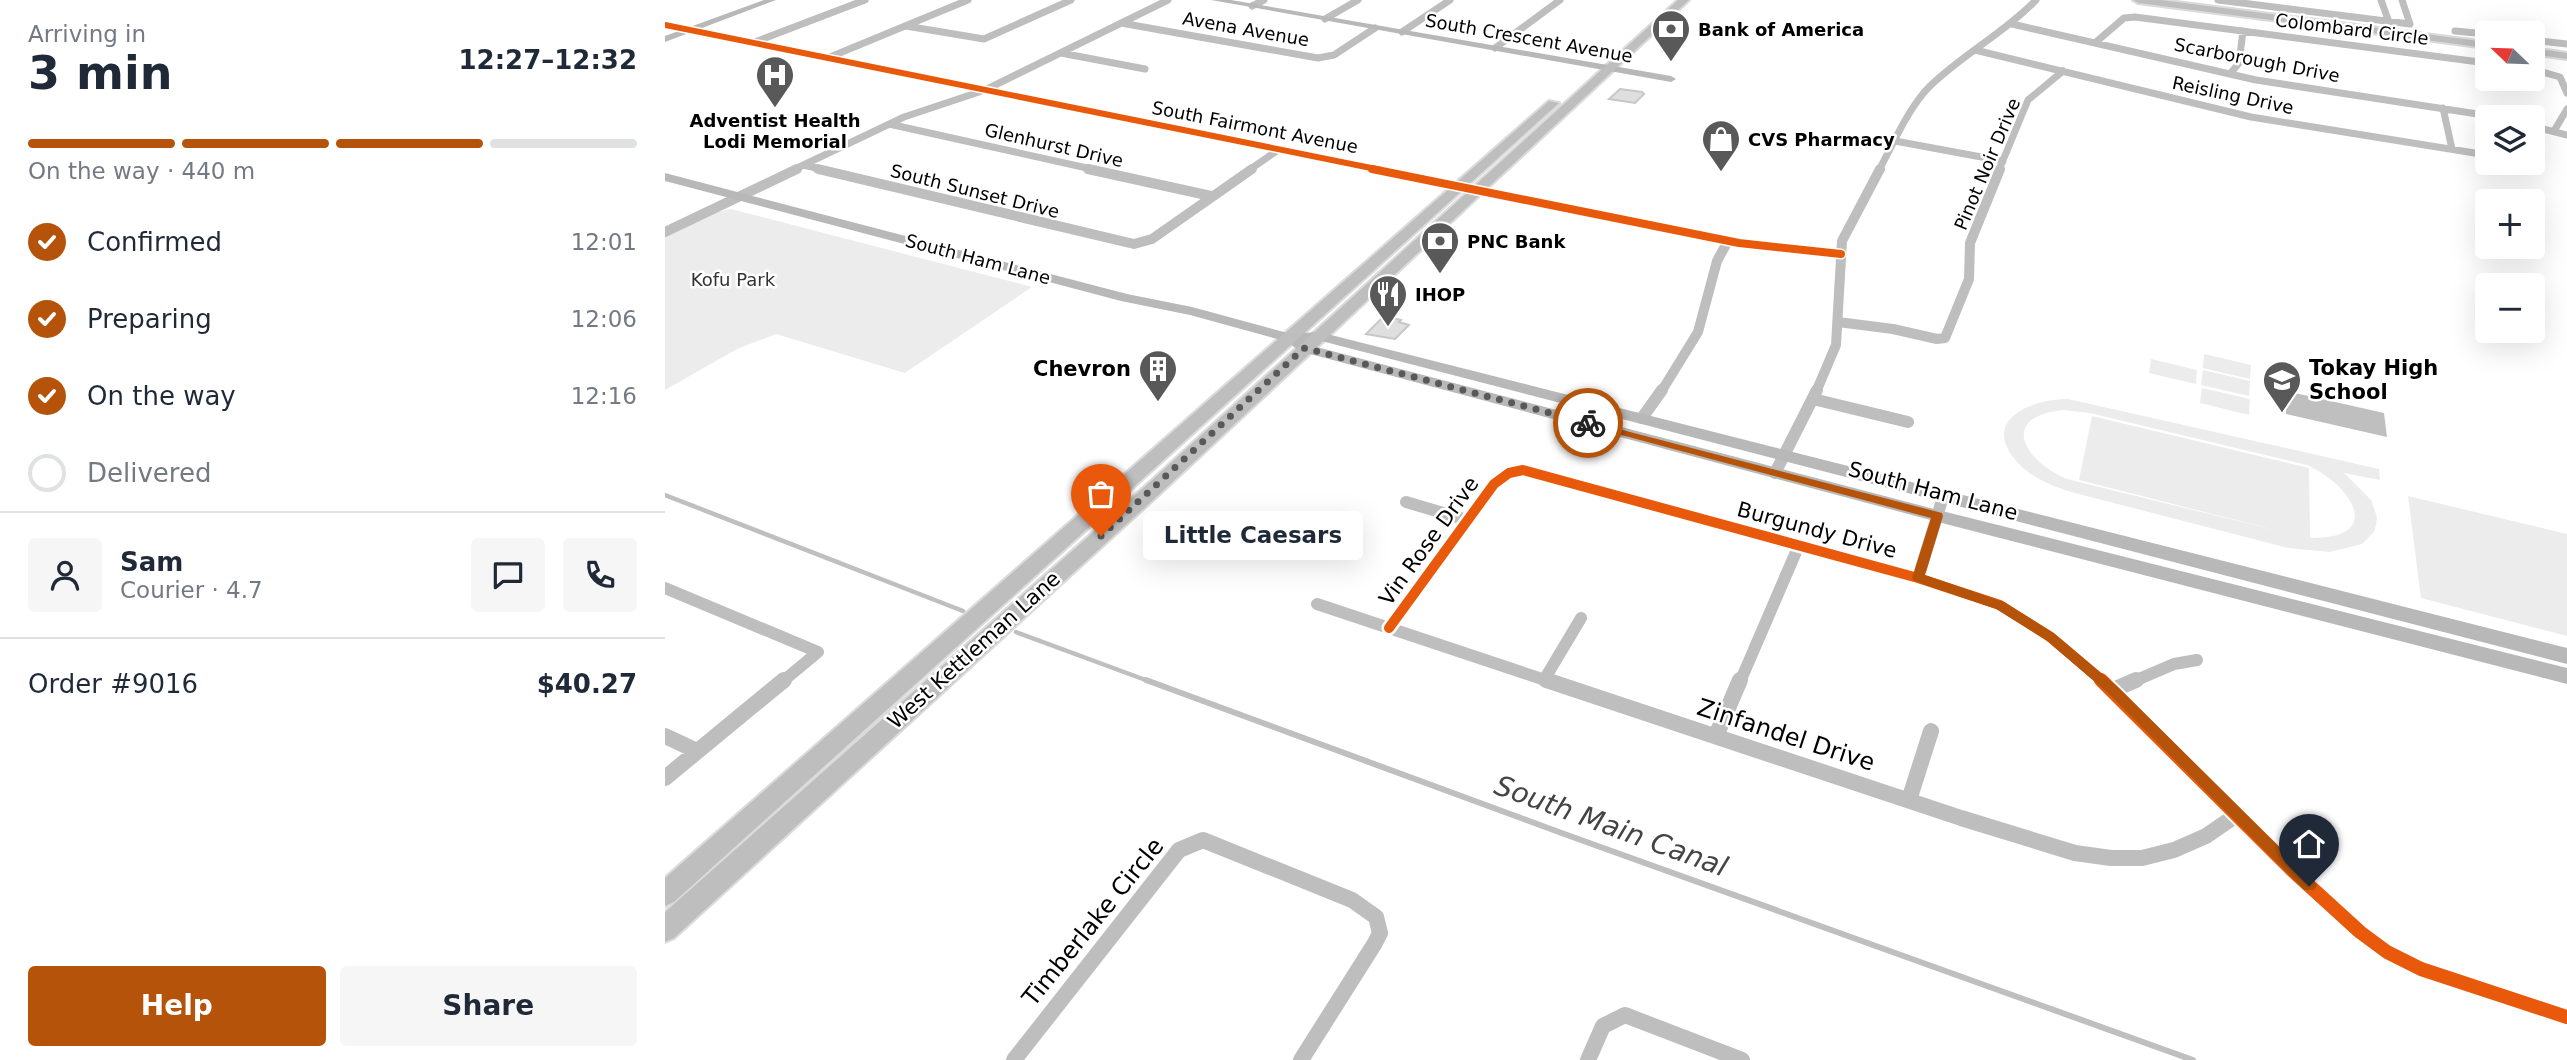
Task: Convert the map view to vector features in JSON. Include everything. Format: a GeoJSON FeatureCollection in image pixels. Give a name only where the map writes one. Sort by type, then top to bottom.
{"type":"FeatureCollection","features":[{"type":"Feature","properties":{"kind":"main road"},"geometry":{"type":"LineString","coordinates":[[665,39],[772,0]]}},
{"type":"Feature","properties":{"kind":"main road","name":"South Crescent Avenue"},"geometry":{"type":"LineString","coordinates":[[1215,0],[1671,79]]}},
{"type":"Feature","properties":{"kind":"main road","name":"West Kettleman Lane"},"geometry":{"type":"LineString","coordinates":[[665,929],[1150,492],[1461,186],[1668,0]]}},
{"type":"Feature","properties":{"kind":"main road","name":"West Kettleman Lane"},"geometry":{"type":"LineString","coordinates":[[665,894],[1478,190],[1684,0]]}},
{"type":"Feature","properties":{"kind":"main road"},"geometry":{"type":"LineString","coordinates":[[2138,0],[2475,44]]}},
{"type":"Feature","properties":{"kind":"main road"},"geometry":{"type":"LineString","coordinates":[[2175,0],[2475,36]]}},
{"type":"Feature","properties":{"kind":"main road"},"geometry":{"type":"LineString","coordinates":[[2545,47],[2567,50]]}},
{"type":"Feature","properties":{"kind":"main road"},"geometry":{"type":"LineString","coordinates":[[2545,53],[2567,56]]}},
{"type":"Feature","properties":{"kind":"main road","name":"South Ham Lane"},"geometry":{"type":"LineString","coordinates":[[665,177],[1126,298],[1192,311],[1305,341],[1938,516],[2567,676]]}},
{"type":"Feature","properties":{"kind":"main road","name":"South Ham Lane"},"geometry":{"type":"LineString","coordinates":[[1305,341],[1642,418],[2567,656]]}},
{"type":"Feature","properties":{"kind":"main road"},"geometry":{"type":"LineString","coordinates":[[665,909],[682,892],[688,874]]}},
{"type":"Feature","properties":{"kind":"street"},"geometry":{"type":"LineString","coordinates":[[755,43],[865,0]]}},
{"type":"Feature","properties":{"kind":"street"},"geometry":{"type":"LineString","coordinates":[[828,58],[968,0]]}},
{"type":"Feature","properties":{"kind":"street"},"geometry":{"type":"LineString","coordinates":[[906,26],[983,39],[1072,0]]}},
{"type":"Feature","properties":{"kind":"street"},"geometry":{"type":"LineString","coordinates":[[665,232],[916,111],[985,90],[1168,0]]}},
{"type":"Feature","properties":{"kind":"street"},"geometry":{"type":"LineString","coordinates":[[1252,6],[1264,0]]}},
{"type":"Feature","properties":{"kind":"street"},"geometry":{"type":"LineString","coordinates":[[1325,19],[1358,0]]}},
{"type":"Feature","properties":{"kind":"street"},"geometry":{"type":"LineString","coordinates":[[1402,32],[1450,0]]}},
{"type":"Feature","properties":{"kind":"street"},"geometry":{"type":"LineString","coordinates":[[1495,48],[1560,0]]}},
{"type":"Feature","properties":{"kind":"street"},"geometry":{"type":"LineString","coordinates":[[1775,473],[1831,362],[1838,322],[1842,241],[1895,141],[1916,103],[1929,87],[2012,24],[2036,0]]}},
{"type":"Feature","properties":{"kind":"street"},"geometry":{"type":"LineString","coordinates":[[2217,0],[2307,6],[2410,24],[2402,0]]}},
{"type":"Feature","properties":{"kind":"street"},"geometry":{"type":"LineString","coordinates":[[2381,0],[2389,22]]}},
{"type":"Feature","properties":{"kind":"street","name":"Colombard Circle"},"geometry":{"type":"LineString","coordinates":[[2096,42],[2128,17],[2475,61]]}},
{"type":"Feature","properties":{"kind":"street","name":"Avena Avenue"},"geometry":{"type":"LineString","coordinates":[[1121,23],[1311,57],[1325,57],[1375,28]]}},
{"type":"Feature","properties":{"kind":"street","name":"South Fairmont Avenue"},"geometry":{"type":"LineString","coordinates":[[665,24],[1728,241],[1841,254]]}},
{"type":"Feature","properties":{"kind":"street","name":"Scarborough Drive"},"geometry":{"type":"LineString","coordinates":[[2012,24],[2230,74],[2475,113]]}},
{"type":"Feature","properties":{"kind":"street"},"geometry":{"type":"LineString","coordinates":[[2230,74],[2239,63],[2243,31]]}},
{"type":"Feature","properties":{"kind":"street"},"geometry":{"type":"LineString","coordinates":[[2455,31],[2475,35]]}},
{"type":"Feature","properties":{"kind":"street"},"geometry":{"type":"LineString","coordinates":[[2545,41],[2567,44]]}},
{"type":"Feature","properties":{"kind":"street"},"geometry":{"type":"LineString","coordinates":[[2341,44],[2342,56]]}},
{"type":"Feature","properties":{"kind":"street","name":"Reisling Drive"},"geometry":{"type":"LineString","coordinates":[[1976,50],[2063,71],[2156,98],[2251,117],[2475,153]]}},
{"type":"Feature","properties":{"kind":"street"},"geometry":{"type":"LineString","coordinates":[[1061,52],[1145,69]]}},
{"type":"Feature","properties":{"kind":"street"},"geometry":{"type":"LineString","coordinates":[[2451,58],[2454,71]]}},
{"type":"Feature","properties":{"kind":"street","name":"Pinot Noir Drive"},"geometry":{"type":"LineString","coordinates":[[1838,322],[1944,338],[1950,331],[1969,278],[1971,243],[2028,100],[2063,71]]}},
{"type":"Feature","properties":{"kind":"street"},"geometry":{"type":"LineString","coordinates":[[2545,72],[2560,76],[2567,93]]}},
{"type":"Feature","properties":{"kind":"street"},"geometry":{"type":"LineString","coordinates":[[2443,108],[2452,149]]}},
{"type":"Feature","properties":{"kind":"street"},"geometry":{"type":"LineString","coordinates":[[2554,131],[2567,109]]}},
{"type":"Feature","properties":{"kind":"street","name":"Glenhurst Drive"},"geometry":{"type":"LineString","coordinates":[[889,124],[1211,196]]}},
{"type":"Feature","properties":{"kind":"street"},"geometry":{"type":"LineString","coordinates":[[2545,129],[2567,135]]}},
{"type":"Feature","properties":{"kind":"street"},"geometry":{"type":"LineString","coordinates":[[1895,141],[2003,161]]}},
{"type":"Feature","properties":{"kind":"street"},"geometry":{"type":"LineString","coordinates":[[1141,244],[1152,239],[1278,150]]}},
{"type":"Feature","properties":{"kind":"street","name":"South Sunset Drive"},"geometry":{"type":"LineString","coordinates":[[803,165],[1130,244],[1141,244]]}},
{"type":"Feature","properties":{"kind":"street"},"geometry":{"type":"LineString","coordinates":[[1642,418],[1695,338],[1703,318],[1713,267],[1728,241]]}},
{"type":"Feature","properties":{"kind":"street"},"geometry":{"type":"LineString","coordinates":[[1813,400],[1907,422]]}},
{"type":"Feature","properties":{"kind":"street","name":"Vin Rose Drive"},"geometry":{"type":"LineString","coordinates":[[1389,628],[1500,479],[1523,470],[1542,474]]}},
{"type":"Feature","properties":{"kind":"street","name":"Burgundy Drive"},"geometry":{"type":"LineString","coordinates":[[1542,474],[1918,578],[2000,605],[2025,619],[2113,690],[2302,879],[2360,932],[2387,952],[2421,969],[2567,1017]]}},
{"type":"Feature","properties":{"kind":"street"},"geometry":{"type":"LineString","coordinates":[[1918,578],[1943,497]]}},
{"type":"Feature","properties":{"kind":"street"},"geometry":{"type":"LineString","coordinates":[[1406,502],[1467,520]]}},
{"type":"Feature","properties":{"kind":"street"},"geometry":{"type":"LineString","coordinates":[[1716,736],[1799,545]]}},
{"type":"Feature","properties":{"kind":"street"},"geometry":{"type":"LineString","coordinates":[[665,588],[818,652],[665,778]]}},
{"type":"Feature","properties":{"kind":"street","name":"Zinfandel Drive"},"geometry":{"type":"LineString","coordinates":[[1317,604],[2074,853],[2111,858],[2142,858],[2174,850],[2206,836],[2238,814]]}},
{"type":"Feature","properties":{"kind":"street"},"geometry":{"type":"LineString","coordinates":[[1545,680],[1581,618]]}},
{"type":"Feature","properties":{"kind":"street"},"geometry":{"type":"LineString","coordinates":[[2113,690],[2174,664],[2197,660]]}},
{"type":"Feature","properties":{"kind":"street"},"geometry":{"type":"LineString","coordinates":[[1909,800],[1931,731]]}},
{"type":"Feature","properties":{"kind":"street"},"geometry":{"type":"LineString","coordinates":[[665,736],[697,751]]}},
{"type":"Feature","properties":{"kind":"street","name":"Timberlake Circle"},"geometry":{"type":"LineString","coordinates":[[1014,1060],[1179,850],[1203,840],[1352,900],[1376,917],[1380,933],[1375,943],[1301,1060]]}},
{"type":"Feature","properties":{"kind":"street"},"geometry":{"type":"LineString","coordinates":[[1588,1060],[1603,1026],[1625,1015],[1742,1060]]}},
{"type":"Feature","properties":{"kind":"green space","name":"Kofu Park"},"geometry":{"type":"Polygon","coordinates":[[[731,209],[1032,287],[905,373],[776,334],[737,349],[665,390],[665,237],[714,213],[731,209]]]}},
{"type":"Feature","properties":{"kind":"green space"},"geometry":{"type":"Polygon","coordinates":[[[2204,354],[2251,365],[2250,379],[2203,368],[2204,354]]]}},
{"type":"Feature","properties":{"kind":"green space"},"geometry":{"type":"Polygon","coordinates":[[[2151,359],[2197,370],[2196,384],[2149,373],[2151,359]]]}},
{"type":"Feature","properties":{"kind":"green space"},"geometry":{"type":"Polygon","coordinates":[[[2203,370],[2250,381],[2249,396],[2201,385],[2203,370]]]}},
{"type":"Feature","properties":{"kind":"green space"},"geometry":{"type":"Polygon","coordinates":[[[2202,388],[2250,399],[2249,415],[2200,403],[2202,388]]]}},
{"type":"Feature","properties":{"kind":"green space"},"geometry":{"type":"Polygon","coordinates":[[[2068,399],[2379,469],[2380,480],[2344,473],[2371,500],[2377,517],[2374,532],[2362,544],[2330,552],[2288,548],[2053,486],[2021,466],[2009,451],[2004,437],[2006,426],[2013,416],[2038,403],[2068,399]],[[2063,410],[2043,414],[2030,421],[2024,430],[2030,451],[2039,462],[2067,479],[2299,536],[2079,480],[2092,416],[2309,468],[2310,538],[2334,536],[2348,530],[2354,521],[2354,509],[2348,497],[2323,474],[2307,465],[2090,413],[2063,410]]]}},
{"type":"Feature","properties":{"kind":"green space"},"geometry":{"type":"Polygon","coordinates":[[[2408,496],[2567,534],[2567,636],[2421,598],[2408,496]]]}},
{"type":"Feature","properties":{"kind":"shaded area"},"geometry":{"type":"Polygon","coordinates":[[[2286,391],[2384,413],[2387,437],[2286,414],[2286,391]]]}},
{"type":"Feature","properties":{"kind":"building"},"geometry":{"type":"Polygon","coordinates":[[[1620,89],[1644,94],[1635,103],[1609,99],[1620,89]]]}},
{"type":"Feature","properties":{"kind":"building","name":"IHOP"},"geometry":{"type":"Polygon","coordinates":[[[1384,316],[1409,325],[1395,339],[1366,334],[1384,316]]]}},
{"type":"Feature","properties":{"kind":"waterway"},"geometry":{"type":"LineString","coordinates":[[665,495],[963,611]]}},
{"type":"Feature","properties":{"kind":"waterway","name":"South Main Canal"},"geometry":{"type":"LineString","coordinates":[[1016,632],[1151,682]]}},
{"type":"Feature","properties":{"kind":"waterway","name":"South Main Canal"},"geometry":{"type":"LineString","coordinates":[[1146,680],[2193,1060]]}},
{"type":"Feature","properties":{"kind":"cycle path"},"geometry":{"type":"LineString","coordinates":[[665,25],[1739,243],[1841,254]]}},
{"type":"Feature","properties":{"kind":"cycle path"},"geometry":{"type":"LineString","coordinates":[[1389,628],[1494,484],[1509,473],[1523,470],[1918,578],[2000,605],[2050,637],[2113,690],[2292,870],[2360,932],[2387,952],[2421,969],[2567,1017]]}},
{"type":"Feature","properties":{"kind":"way so far"},"geometry":{"type":"LineString","coordinates":[[1101,536],[1304,348],[1588,423]]}},
{"type":"Feature","properties":{"kind":"place","name":"Bank of America"},"geometry":{"type":"Point","coordinates":[1671,63]}},
{"type":"Feature","properties":{"kind":"place","name":"Adventist Health Lodi Memorial"},"geometry":{"type":"Point","coordinates":[775,109]}},
{"type":"Feature","properties":{"kind":"place","name":"CVS Pharmacy"},"geometry":{"type":"Point","coordinates":[1721,173]}},
{"type":"Feature","properties":{"kind":"place","name":"PNC Bank"},"geometry":{"type":"Point","coordinates":[1440,275]}},
{"type":"Feature","properties":{"kind":"place","name":"IHOP"},"geometry":{"type":"Point","coordinates":[1388,328]}},
{"type":"Feature","properties":{"kind":"place","name":"Chevron"},"geometry":{"type":"Point","coordinates":[1158,403]}},
{"type":"Feature","properties":{"kind":"place","name":"Tokay High School"},"geometry":{"type":"Point","coordinates":[2282,414]}},
{"type":"Feature","properties":{"kind":"place","name":"Little Caesars"},"geometry":{"type":"Point","coordinates":[1101,536]}},
{"type":"Feature","properties":{"kind":"route"},"geometry":{"type":"LineString","coordinates":[[1588,423],[1938,516],[1918,578],[2000,605],[2050,637],[2113,690],[2309,886]]}}]}
